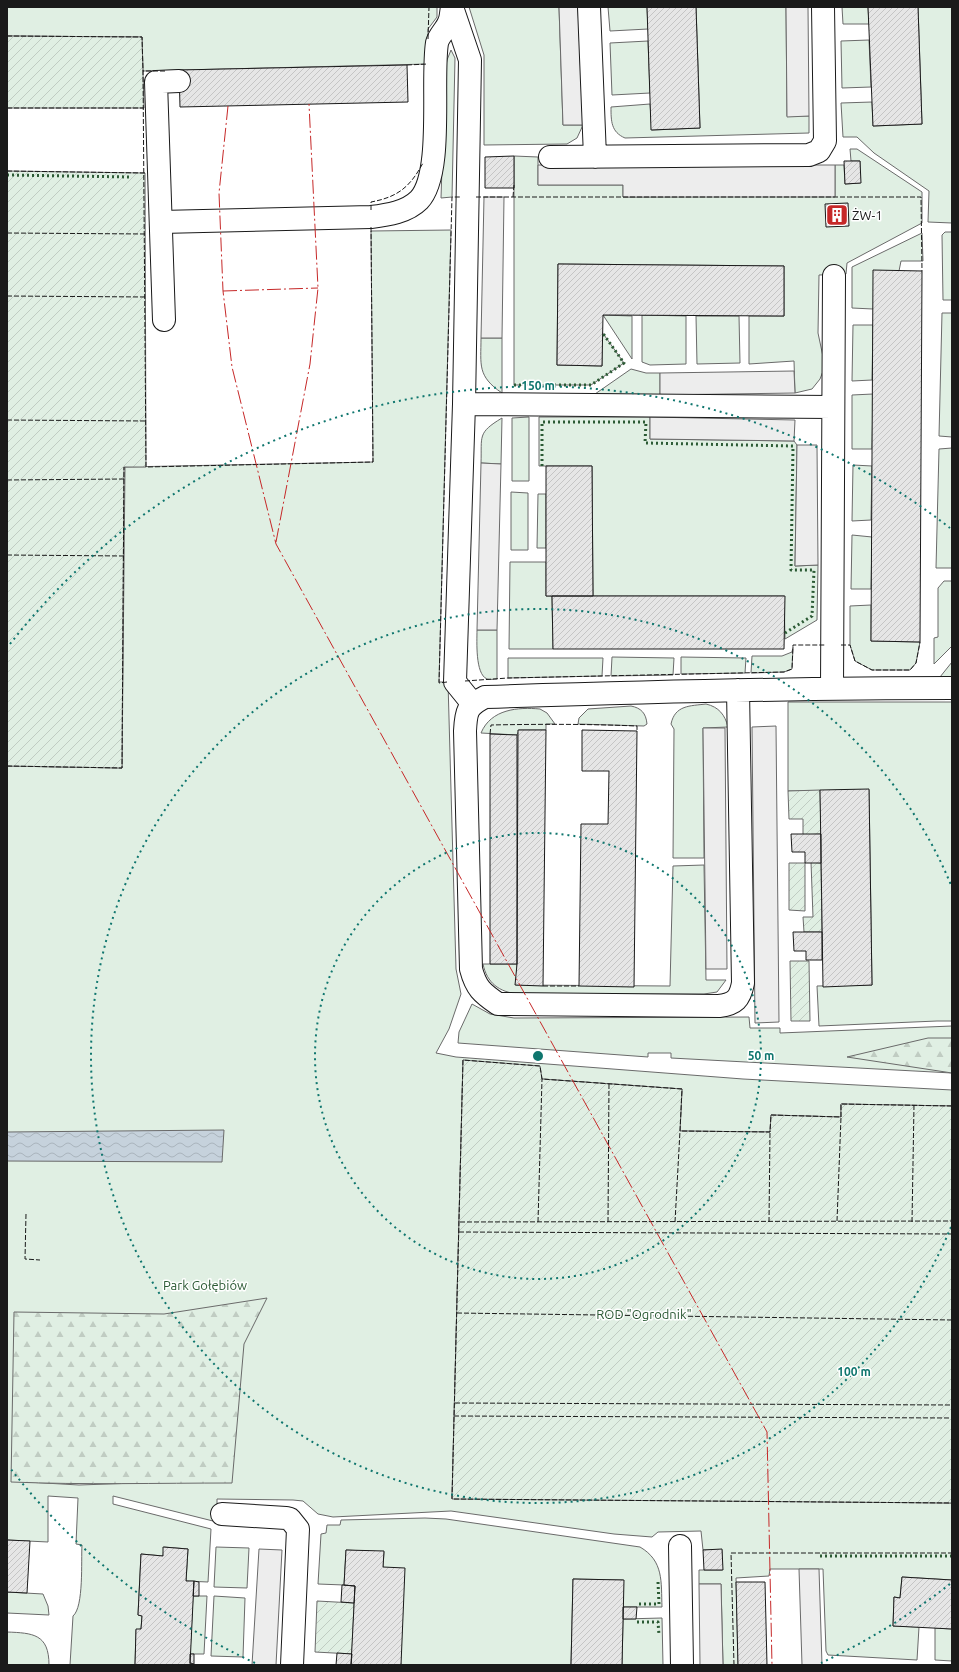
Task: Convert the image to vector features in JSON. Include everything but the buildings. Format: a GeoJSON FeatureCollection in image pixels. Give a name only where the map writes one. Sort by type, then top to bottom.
{"type":"FeatureCollection","features":[{"type":"Feature","properties":{"kind":"lane"},"geometry":{"type":"LineString","coordinates":[[161,222],[371,217],[390,215],[405,209],[419,200],[428,186],[433,166],[438,43],[450,21],[452,7]]}},
{"type":"Feature","properties":{"kind":"lane"},"geometry":{"type":"LineString","coordinates":[[452,7],[470,60],[464,404],[455,682],[472,703]]}},
{"type":"Feature","properties":{"kind":"lane"},"geometry":{"type":"LineString","coordinates":[[589,7],[595,157]]}},
{"type":"Feature","properties":{"kind":"lane"},"geometry":{"type":"LineString","coordinates":[[550,157],[808,155],[820,151],[825,141],[823,7]]}},
{"type":"Feature","properties":{"kind":"lane"},"geometry":{"type":"LineString","coordinates":[[164,320],[156,82],[179,81]]}},
{"type":"Feature","properties":{"kind":"lane"},"geometry":{"type":"LineString","coordinates":[[832,688],[832,407],[834,276]]}},
{"type":"Feature","properties":{"kind":"lane"},"geometry":{"type":"LineString","coordinates":[[464,404],[832,407]]}},
{"type":"Feature","properties":{"kind":"lane"},"geometry":{"type":"LineString","coordinates":[[738,690],[743,982],[741,994],[737,1001],[731,1004],[719,1006],[498,1004],[483,994],[474,982],[471,969],[465,731],[466,714],[472,703],[485,697],[738,690],[832,688],[952,688]]}},
{"type":"Feature","properties":{"kind":"lane"},"geometry":{"type":"LineString","coordinates":[[222,1514],[286,1518],[290,1519],[298,1529],[292,1665]]}},
{"type":"Feature","properties":{"kind":"lane"},"geometry":{"type":"LineString","coordinates":[[680,1546],[682,1665]]}},
{"type":"Feature","properties":{"kind":"green space"},"geometry":{"type":"Polygon","coordinates":[[[7,7],[437,7],[437,17],[428,29],[428,64],[143,71],[142,37],[7,36],[7,7]]]}},
{"type":"Feature","properties":{"kind":"green space"},"geometry":{"type":"Polygon","coordinates":[[[469,7],[559,7],[563,125],[583,125],[577,138],[567,144],[484,145],[484,55],[469,7]]]}},
{"type":"Feature","properties":{"kind":"green space"},"geometry":{"type":"Polygon","coordinates":[[[608,7],[647,7],[648,29],[610,31],[608,7]]]}},
{"type":"Feature","properties":{"kind":"green space"},"geometry":{"type":"Polygon","coordinates":[[[696,7],[786,7],[787,116],[809,116],[809,133],[625,138],[617,133],[613,126],[611,107],[650,104],[652,130],[700,128],[696,7]]]}},
{"type":"Feature","properties":{"kind":"green space"},"geometry":{"type":"Polygon","coordinates":[[[842,7],[868,7],[869,24],[843,24],[842,7]]]}},
{"type":"Feature","properties":{"kind":"green space"},"geometry":{"type":"Polygon","coordinates":[[[918,7],[952,7],[952,223],[928,222],[929,191],[874,153],[857,137],[843,137],[841,103],[872,102],[873,126],[922,124],[918,7]]]}},
{"type":"Feature","properties":{"kind":"green space"},"geometry":{"type":"Polygon","coordinates":[[[7,36],[142,37],[144,108],[7,108],[7,36]]]}},
{"type":"Feature","properties":{"kind":"green space"},"geometry":{"type":"Polygon","coordinates":[[[869,40],[871,87],[842,88],[841,41],[869,40]]]}},
{"type":"Feature","properties":{"kind":"green space"},"geometry":{"type":"Polygon","coordinates":[[[648,41],[650,93],[612,95],[610,43],[648,41]]]}},
{"type":"Feature","properties":{"kind":"green space"},"geometry":{"type":"Polygon","coordinates":[[[451,50],[455,58],[452,197],[441,198],[445,71],[451,50]]]}},
{"type":"Feature","properties":{"kind":"green space"},"geometry":{"type":"Polygon","coordinates":[[[850,149],[857,149],[922,192],[922,223],[847,263],[846,274],[819,275],[818,333],[825,366],[820,379],[812,389],[795,393],[794,361],[749,364],[749,316],[784,316],[784,266],[558,264],[557,365],[602,366],[602,332],[624,363],[591,385],[514,385],[514,156],[538,157],[538,185],[623,185],[623,197],[835,196],[835,165],[844,165],[845,184],[860,183],[860,161],[851,161],[850,149]]]}},
{"type":"Feature","properties":{"kind":"green space"},"geometry":{"type":"Polygon","coordinates":[[[7,171],[145,173],[146,467],[124,467],[122,768],[7,766],[7,171]]]}},
{"type":"Feature","properties":{"kind":"green space","name":"Park Gołębiów"},"geometry":{"type":"Polygon","coordinates":[[[451,230],[439,682],[448,682],[456,969],[461,994],[449,1029],[436,1053],[456,1057],[743,1079],[952,1090],[952,1106],[841,1104],[841,1117],[771,1115],[770,1132],[680,1131],[682,1089],[542,1079],[463,1060],[452,1498],[952,1503],[952,1580],[902,1577],[900,1598],[894,1597],[893,1626],[919,1627],[917,1660],[828,1655],[826,1651],[823,1569],[770,1569],[769,1576],[736,1578],[738,1665],[723,1665],[721,1584],[699,1584],[699,1570],[722,1570],[722,1550],[703,1550],[701,1531],[658,1532],[652,1537],[614,1534],[451,1511],[333,1517],[318,1514],[303,1501],[293,1500],[217,1499],[217,1522],[113,1496],[113,1504],[211,1529],[208,1582],[186,1581],[188,1549],[164,1547],[163,1556],[141,1554],[138,1615],[142,1616],[141,1629],[136,1630],[135,1665],[70,1665],[73,1616],[77,1611],[79,1603],[81,1583],[82,1545],[76,1544],[78,1498],[48,1496],[48,1542],[7,1540],[7,766],[122,768],[125,467],[373,462],[371,231],[451,230]],[[27,1482],[79,1485],[137,1483],[27,1482]]]}},
{"type":"Feature","properties":{"kind":"green space"},"geometry":{"type":"Polygon","coordinates":[[[945,232],[952,232],[952,300],[943,300],[942,235],[945,232]]]}},
{"type":"Feature","properties":{"kind":"green space"},"geometry":{"type":"Polygon","coordinates":[[[922,233],[923,261],[901,261],[899,271],[873,309],[852,308],[852,267],[922,233]]]}},
{"type":"Feature","properties":{"kind":"green space"},"geometry":{"type":"Polygon","coordinates":[[[942,313],[952,313],[952,437],[939,436],[942,313]]]}},
{"type":"Feature","properties":{"kind":"green space"},"geometry":{"type":"Polygon","coordinates":[[[603,315],[632,316],[632,359],[603,315]]]}},
{"type":"Feature","properties":{"kind":"green space"},"geometry":{"type":"Polygon","coordinates":[[[642,315],[686,316],[686,364],[650,365],[642,362],[642,315]]]}},
{"type":"Feature","properties":{"kind":"green space"},"geometry":{"type":"Polygon","coordinates":[[[696,316],[739,316],[740,363],[697,364],[696,316]]]}},
{"type":"Feature","properties":{"kind":"green space"},"geometry":{"type":"Polygon","coordinates":[[[853,325],[873,325],[872,380],[852,381],[853,325]]]}},
{"type":"Feature","properties":{"kind":"green space"},"geometry":{"type":"Polygon","coordinates":[[[481,338],[502,338],[502,393],[488,381],[484,375],[481,363],[481,338]]]}},
{"type":"Feature","properties":{"kind":"green space"},"geometry":{"type":"Polygon","coordinates":[[[631,369],[646,373],[660,373],[660,395],[595,394],[631,369]]]}},
{"type":"Feature","properties":{"kind":"green space"},"geometry":{"type":"Polygon","coordinates":[[[873,394],[872,449],[852,449],[852,395],[873,394]]]}},
{"type":"Feature","properties":{"kind":"green space"},"geometry":{"type":"Polygon","coordinates":[[[529,417],[529,481],[512,481],[512,418],[529,417]]]}},
{"type":"Feature","properties":{"kind":"green space"},"geometry":{"type":"Polygon","coordinates":[[[539,417],[650,417],[650,439],[794,441],[797,445],[795,566],[818,565],[817,620],[785,639],[784,596],[593,596],[592,466],[539,466],[539,417]]]}},
{"type":"Feature","properties":{"kind":"green space"},"geometry":{"type":"Polygon","coordinates":[[[502,418],[501,464],[481,463],[482,436],[488,428],[502,418]]]}},
{"type":"Feature","properties":{"kind":"green space"},"geometry":{"type":"Polygon","coordinates":[[[952,448],[952,568],[936,568],[939,449],[952,448]]]}},
{"type":"Feature","properties":{"kind":"green space"},"geometry":{"type":"Polygon","coordinates":[[[853,465],[872,466],[871,520],[852,521],[853,465]]]}},
{"type":"Feature","properties":{"kind":"green space"},"geometry":{"type":"Polygon","coordinates":[[[511,492],[528,493],[528,550],[511,550],[511,492]]]}},
{"type":"Feature","properties":{"kind":"green space"},"geometry":{"type":"Polygon","coordinates":[[[538,494],[546,494],[546,548],[537,548],[538,494]]]}},
{"type":"Feature","properties":{"kind":"green space"},"geometry":{"type":"Polygon","coordinates":[[[852,535],[872,537],[871,589],[851,589],[852,535]]]}},
{"type":"Feature","properties":{"kind":"green space"},"geometry":{"type":"Polygon","coordinates":[[[510,562],[546,562],[546,596],[552,596],[553,649],[509,649],[510,562]]]}},
{"type":"Feature","properties":{"kind":"green space"},"geometry":{"type":"Polygon","coordinates":[[[944,581],[952,581],[952,646],[934,664],[934,638],[938,637],[938,588],[944,581]]]}},
{"type":"Feature","properties":{"kind":"green space"},"geometry":{"type":"Polygon","coordinates":[[[871,605],[871,641],[920,642],[916,663],[910,670],[872,670],[855,661],[850,645],[850,606],[871,605]]]}},
{"type":"Feature","properties":{"kind":"green space"},"geometry":{"type":"Polygon","coordinates":[[[477,630],[497,630],[497,679],[487,679],[480,671],[477,649],[477,630]]]}},
{"type":"Feature","properties":{"kind":"green space"},"geometry":{"type":"Polygon","coordinates":[[[793,647],[792,669],[784,672],[751,673],[752,656],[782,656],[792,652],[793,647]]]}},
{"type":"Feature","properties":{"kind":"green space"},"geometry":{"type":"Polygon","coordinates":[[[612,657],[674,658],[673,675],[611,676],[612,657]]]}},
{"type":"Feature","properties":{"kind":"green space"},"geometry":{"type":"Polygon","coordinates":[[[681,657],[746,658],[745,673],[681,674],[681,657]]]}},
{"type":"Feature","properties":{"kind":"green space"},"geometry":{"type":"Polygon","coordinates":[[[508,658],[603,658],[602,676],[508,678],[508,658]]]}},
{"type":"Feature","properties":{"kind":"green space"},"geometry":{"type":"Polygon","coordinates":[[[952,662],[952,677],[940,677],[952,662]]]}},
{"type":"Feature","properties":{"kind":"green space"},"geometry":{"type":"Polygon","coordinates":[[[788,702],[952,702],[952,1021],[819,1026],[817,986],[872,985],[869,790],[788,791],[788,702]]]}},
{"type":"Feature","properties":{"kind":"green space"},"geometry":{"type":"Polygon","coordinates":[[[706,704],[711,705],[721,712],[728,727],[703,728],[704,858],[673,858],[674,729],[671,724],[676,713],[680,710],[689,706],[706,704]]]}},
{"type":"Feature","properties":{"kind":"green space"},"geometry":{"type":"Polygon","coordinates":[[[631,706],[638,708],[642,712],[647,724],[644,726],[578,724],[579,718],[588,709],[631,706]]]}},
{"type":"Feature","properties":{"kind":"green space"},"geometry":{"type":"Polygon","coordinates":[[[514,709],[540,709],[547,713],[555,724],[546,724],[546,730],[519,730],[517,735],[481,733],[491,719],[498,714],[514,709]]]}},
{"type":"Feature","properties":{"kind":"green space"},"geometry":{"type":"Polygon","coordinates":[[[820,790],[821,834],[803,835],[803,819],[789,819],[788,791],[820,790]]]}},
{"type":"Feature","properties":{"kind":"green space"},"geometry":{"type":"Polygon","coordinates":[[[811,862],[821,863],[822,932],[804,932],[803,917],[813,917],[811,862]]]}},
{"type":"Feature","properties":{"kind":"green space"},"geometry":{"type":"Polygon","coordinates":[[[789,863],[805,863],[805,911],[789,910],[789,863]]]}},
{"type":"Feature","properties":{"kind":"green space"},"geometry":{"type":"Polygon","coordinates":[[[704,865],[706,980],[726,980],[717,992],[704,994],[518,994],[500,989],[487,976],[483,964],[517,964],[516,985],[670,986],[673,866],[704,865]]]}},
{"type":"Feature","properties":{"kind":"green space"},"geometry":{"type":"Polygon","coordinates":[[[790,961],[809,961],[810,1021],[791,1021],[790,961]]]}},
{"type":"Feature","properties":{"kind":"green space"},"geometry":{"type":"Polygon","coordinates":[[[472,1004],[490,1014],[514,1018],[749,1017],[750,1028],[780,1028],[780,1033],[952,1026],[952,1073],[671,1058],[671,1053],[648,1053],[648,1057],[458,1043],[459,1032],[472,1004]]]}},
{"type":"Feature","properties":{"kind":"green space"},"geometry":{"type":"Polygon","coordinates":[[[928,1038],[952,1038],[952,1073],[847,1057],[928,1038]]]}},
{"type":"Feature","properties":{"kind":"green space","name":"ROD \"Ogrodnik\""},"geometry":{"type":"Polygon","coordinates":[[[463,1060],[540,1066],[542,1079],[682,1089],[680,1131],[770,1132],[771,1115],[841,1117],[841,1104],[952,1106],[952,1503],[452,1499],[463,1060]]]}},
{"type":"Feature","properties":{"kind":"green space"},"geometry":{"type":"Polygon","coordinates":[[[267,1298],[244,1344],[232,1483],[93,1484],[11,1482],[14,1312],[164,1314],[267,1298]]]}},
{"type":"Feature","properties":{"kind":"green space"},"geometry":{"type":"Polygon","coordinates":[[[446,1519],[640,1547],[653,1559],[660,1573],[662,1607],[623,1607],[623,1580],[573,1579],[571,1665],[401,1665],[383,1567],[384,1552],[346,1550],[344,1585],[318,1584],[321,1534],[326,1533],[327,1525],[340,1525],[341,1520],[446,1519]]]}},
{"type":"Feature","properties":{"kind":"green space"},"geometry":{"type":"Polygon","coordinates":[[[216,1547],[249,1548],[247,1588],[214,1587],[216,1547]]]}},
{"type":"Feature","properties":{"kind":"green space"},"geometry":{"type":"Polygon","coordinates":[[[7,1592],[43,1594],[48,1606],[49,1615],[7,1613],[7,1592]]]}},
{"type":"Feature","properties":{"kind":"green space"},"geometry":{"type":"Polygon","coordinates":[[[193,1596],[207,1596],[204,1654],[190,1654],[193,1596]]]}},
{"type":"Feature","properties":{"kind":"green space"},"geometry":{"type":"Polygon","coordinates":[[[214,1596],[245,1598],[243,1657],[211,1656],[214,1596]]]}},
{"type":"Feature","properties":{"kind":"green space"},"geometry":{"type":"Polygon","coordinates":[[[317,1601],[354,1603],[352,1654],[315,1652],[317,1601]]]}},
{"type":"Feature","properties":{"kind":"green space"},"geometry":{"type":"Polygon","coordinates":[[[662,1618],[663,1665],[622,1665],[623,1619],[662,1618]]]}},
{"type":"Feature","properties":{"kind":"green space"},"geometry":{"type":"Polygon","coordinates":[[[935,1628],[952,1629],[952,1661],[935,1660],[935,1628]]]}},
{"type":"Feature","properties":{"kind":"green space"},"geometry":{"type":"Polygon","coordinates":[[[7,1632],[25,1633],[38,1637],[43,1641],[46,1647],[49,1665],[7,1665],[7,1632]]]}},
{"type":"Feature","properties":{"kind":"shaded area"},"geometry":{"type":"Polygon","coordinates":[[[559,7],[578,7],[583,125],[563,125],[559,7]]]}},
{"type":"Feature","properties":{"kind":"shaded area"},"geometry":{"type":"Polygon","coordinates":[[[786,7],[808,7],[809,116],[787,117],[786,7]]]}},
{"type":"Feature","properties":{"kind":"shaded area"},"geometry":{"type":"Polygon","coordinates":[[[538,165],[835,165],[835,197],[623,197],[623,185],[538,185],[538,165]]]}},
{"type":"Feature","properties":{"kind":"shaded area"},"geometry":{"type":"Polygon","coordinates":[[[484,197],[504,197],[502,338],[481,338],[484,197]]]}},
{"type":"Feature","properties":{"kind":"shaded area"},"geometry":{"type":"Polygon","coordinates":[[[794,371],[795,393],[660,395],[660,373],[794,371]]]}},
{"type":"Feature","properties":{"kind":"shaded area"},"geometry":{"type":"Polygon","coordinates":[[[650,417],[795,420],[794,441],[650,439],[650,417]]]}},
{"type":"Feature","properties":{"kind":"shaded area"},"geometry":{"type":"Polygon","coordinates":[[[797,445],[817,445],[818,565],[795,566],[797,445]]]}},
{"type":"Feature","properties":{"kind":"shaded area"},"geometry":{"type":"Polygon","coordinates":[[[481,463],[501,464],[497,630],[477,630],[481,463]]]}},
{"type":"Feature","properties":{"kind":"shaded area"},"geometry":{"type":"Polygon","coordinates":[[[776,726],[779,1022],[755,1023],[752,727],[776,726]]]}},
{"type":"Feature","properties":{"kind":"shaded area"},"geometry":{"type":"Polygon","coordinates":[[[703,728],[725,728],[727,969],[706,969],[703,728]]]}},
{"type":"Feature","properties":{"kind":"shaded area"},"geometry":{"type":"Polygon","coordinates":[[[259,1549],[282,1550],[276,1665],[252,1665],[259,1549]]]}},
{"type":"Feature","properties":{"kind":"shaded area"},"geometry":{"type":"Polygon","coordinates":[[[799,1569],[819,1569],[822,1665],[802,1665],[799,1569]]]}},
{"type":"Feature","properties":{"kind":"shaded area"},"geometry":{"type":"Polygon","coordinates":[[[699,1584],[721,1584],[723,1665],[700,1665],[699,1584]]]}},
{"type":"Feature","properties":{"kind":"water"},"geometry":{"type":"Polygon","coordinates":[[[224,1130],[222,1162],[7,1161],[7,1132],[224,1130]]]}},
{"type":"Feature","properties":{"kind":"hedge"},"geometry":{"type":"LineString","coordinates":[[7,175],[131,177]]}},
{"type":"Feature","properties":{"kind":"hedge"},"geometry":{"type":"LineString","coordinates":[[514,385],[591,385],[624,363],[602,332]]}},
{"type":"Feature","properties":{"kind":"hedge"},"geometry":{"type":"LineString","coordinates":[[542,466],[542,422],[646,422],[645,443],[793,446],[791,570],[814,570],[812,616],[785,633]]}},
{"type":"Feature","properties":{"kind":"hedge"},"geometry":{"type":"LineString","coordinates":[[820,1556],[952,1556]]}},
{"type":"Feature","properties":{"kind":"hedge"},"geometry":{"type":"LineString","coordinates":[[639,1604],[659,1604],[658,1582]]}},
{"type":"Feature","properties":{"kind":"hedge"},"geometry":{"type":"LineString","coordinates":[[637,1622],[658,1622],[659,1635]]}},
{"type":"Feature","properties":{"kind":"fence"},"geometry":{"type":"LineString","coordinates":[[428,39],[429,7]]}},
{"type":"Feature","properties":{"kind":"fence"},"geometry":{"type":"LineString","coordinates":[[7,36],[142,37],[143,71]]}},
{"type":"Feature","properties":{"kind":"fence"},"geometry":{"type":"LineString","coordinates":[[407,65],[428,64]]}},
{"type":"Feature","properties":{"kind":"fence"},"geometry":{"type":"LineString","coordinates":[[165,71],[143,71],[146,467],[373,462],[371,226]]}},
{"type":"Feature","properties":{"kind":"fence"},"geometry":{"type":"LineString","coordinates":[[7,108],[144,108]]}},
{"type":"Feature","properties":{"kind":"fence"},"geometry":{"type":"LineString","coordinates":[[371,210],[371,202],[396,194],[408,185],[423,163]]}},
{"type":"Feature","properties":{"kind":"fence"},"geometry":{"type":"LineString","coordinates":[[7,171],[145,173]]}},
{"type":"Feature","properties":{"kind":"fence"},"geometry":{"type":"LineString","coordinates":[[513,197],[514,185]]}},
{"type":"Feature","properties":{"kind":"fence"},"geometry":{"type":"LineString","coordinates":[[447,682],[439,683],[452,197],[460,197]]}},
{"type":"Feature","properties":{"kind":"fence"},"geometry":{"type":"LineString","coordinates":[[476,197],[921,197],[922,271]]}},
{"type":"Feature","properties":{"kind":"fence"},"geometry":{"type":"LineString","coordinates":[[7,233],[145,234]]}},
{"type":"Feature","properties":{"kind":"fence"},"geometry":{"type":"LineString","coordinates":[[7,296],[145,297]]}},
{"type":"Feature","properties":{"kind":"fence"},"geometry":{"type":"LineString","coordinates":[[7,420],[146,421]]}},
{"type":"Feature","properties":{"kind":"fence"},"geometry":{"type":"LineString","coordinates":[[7,766],[122,768],[124,467]]}},
{"type":"Feature","properties":{"kind":"fence"},"geometry":{"type":"LineString","coordinates":[[7,480],[124,479]]}},
{"type":"Feature","properties":{"kind":"fence"},"geometry":{"type":"LineString","coordinates":[[7,555],[124,556]]}},
{"type":"Feature","properties":{"kind":"fence"},"geometry":{"type":"LineString","coordinates":[[841,645],[850,645],[855,661],[872,670],[910,670],[916,663],[920,642]]}},
{"type":"Feature","properties":{"kind":"fence"},"geometry":{"type":"LineString","coordinates":[[465,681],[508,678],[784,672],[792,669],[793,645],[825,645]]}},
{"type":"Feature","properties":{"kind":"fence"},"geometry":{"type":"LineString","coordinates":[[490,734],[491,725],[564,724],[637,726],[637,731]]}},
{"type":"Feature","properties":{"kind":"fence"},"geometry":{"type":"LineString","coordinates":[[543,986],[579,986]]}},
{"type":"Feature","properties":{"kind":"fence"},"geometry":{"type":"LineString","coordinates":[[952,1106],[841,1104],[841,1117],[771,1115],[770,1132],[680,1131],[682,1089],[542,1079],[540,1066],[463,1060],[452,1499],[952,1503]]}},
{"type":"Feature","properties":{"kind":"fence"},"geometry":{"type":"LineString","coordinates":[[538,1222],[542,1079]]}},
{"type":"Feature","properties":{"kind":"fence"},"geometry":{"type":"LineString","coordinates":[[608,1222],[609,1083]]}},
{"type":"Feature","properties":{"kind":"fence"},"geometry":{"type":"LineString","coordinates":[[912,1222],[914,1105]]}},
{"type":"Feature","properties":{"kind":"fence"},"geometry":{"type":"LineString","coordinates":[[837,1221],[841,1117]]}},
{"type":"Feature","properties":{"kind":"fence"},"geometry":{"type":"LineString","coordinates":[[675,1222],[680,1131]]}},
{"type":"Feature","properties":{"kind":"fence"},"geometry":{"type":"LineString","coordinates":[[769,1222],[770,1132]]}},
{"type":"Feature","properties":{"kind":"fence"},"geometry":{"type":"LineString","coordinates":[[26,1214],[25,1259],[40,1260]]}},
{"type":"Feature","properties":{"kind":"fence"},"geometry":{"type":"LineString","coordinates":[[460,1222],[952,1221]]}},
{"type":"Feature","properties":{"kind":"fence"},"geometry":{"type":"LineString","coordinates":[[459,1232],[952,1234]]}},
{"type":"Feature","properties":{"kind":"fence"},"geometry":{"type":"LineString","coordinates":[[457,1313],[952,1320]]}},
{"type":"Feature","properties":{"kind":"fence"},"geometry":{"type":"LineString","coordinates":[[455,1403],[952,1405]]}},
{"type":"Feature","properties":{"kind":"fence"},"geometry":{"type":"LineString","coordinates":[[454,1416],[952,1418]]}},
{"type":"Feature","properties":{"kind":"fence"},"geometry":{"type":"LineString","coordinates":[[734,1665],[731,1553],[952,1553]]}},
{"type":"Feature","properties":{"kind":"power"},"geometry":{"type":"LineString","coordinates":[[276,542],[310,364],[318,288],[309,104]]}},
{"type":"Feature","properties":{"kind":"power"},"geometry":{"type":"LineString","coordinates":[[228,106],[219,193],[223,291],[232,367],[276,544],[767,1432],[772,1665]]}},
{"type":"Feature","properties":{"kind":"power"},"geometry":{"type":"LineString","coordinates":[[223,291],[318,288]]}},
{"type":"Feature","properties":{"kind":"place","name":"ŻW-1"},"geometry":{"type":"Point","coordinates":[837,215]}}]}
